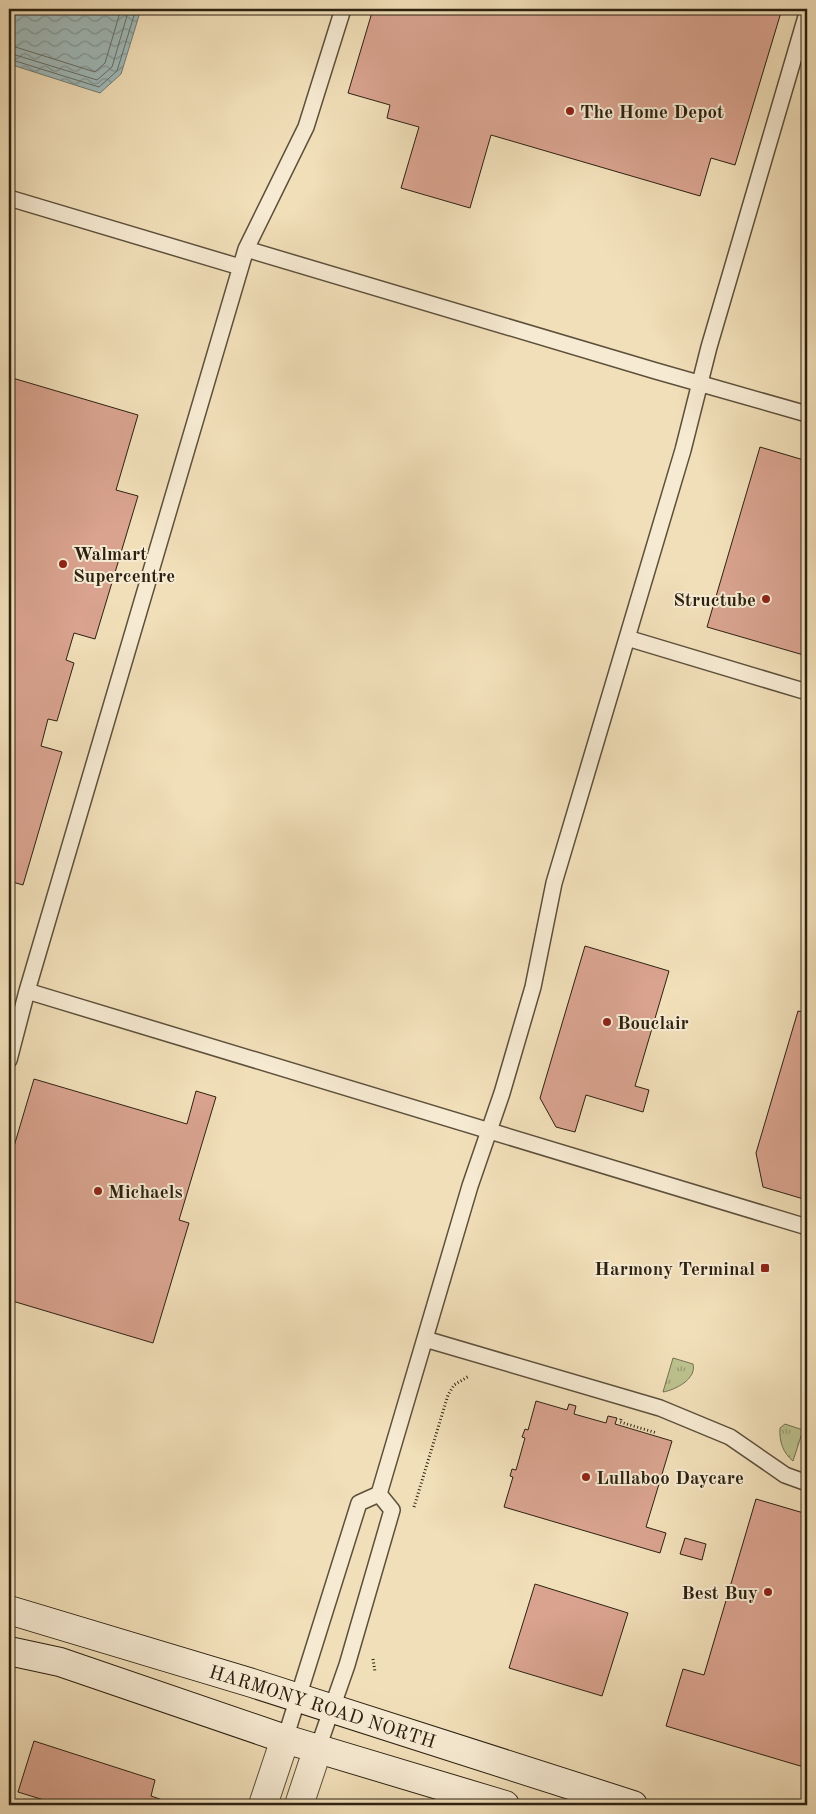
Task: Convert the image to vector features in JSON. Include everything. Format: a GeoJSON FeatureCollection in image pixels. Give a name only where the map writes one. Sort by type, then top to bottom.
{"type":"FeatureCollection","features":[{"type":"Feature","properties":{"kind":"main road","name":"HARMONY ROAD NORTH"},"geometry":{"type":"LineString","coordinates":[[9,1610],[298,1698],[633,1805]]}},
{"type":"Feature","properties":{"kind":"main road","name":"HARMONY ROAD NORTH"},"geometry":{"type":"LineString","coordinates":[[9,1651],[60,1662],[285,1739],[504,1805]]}},
{"type":"Feature","properties":{"kind":"main road"},"geometry":{"type":"LineString","coordinates":[[264,1805],[285,1739]]}},
{"type":"Feature","properties":{"kind":"main road"},"geometry":{"type":"LineString","coordinates":[[299,1805],[318,1748]]}},
{"type":"Feature","properties":{"kind":"lane"},"geometry":{"type":"LineString","coordinates":[[9,1060],[27,991],[240,267],[246,249],[306,127],[343,9]]}},
{"type":"Feature","properties":{"kind":"lane"},"geometry":{"type":"LineString","coordinates":[[285,1739],[359,1503],[379,1494],[470,1186],[489,1131],[533,987],[554,884],[807,13]]}},
{"type":"Feature","properties":{"kind":"lane"},"geometry":{"type":"LineString","coordinates":[[9,198],[240,267]]}},
{"type":"Feature","properties":{"kind":"lane"},"geometry":{"type":"LineString","coordinates":[[246,249],[807,414]]}},
{"type":"Feature","properties":{"kind":"lane"},"geometry":{"type":"LineString","coordinates":[[627,638],[807,692]]}},
{"type":"Feature","properties":{"kind":"lane"},"geometry":{"type":"LineString","coordinates":[[27,991],[807,1227]]}},
{"type":"Feature","properties":{"kind":"lane"},"geometry":{"type":"LineString","coordinates":[[426,1339],[660,1408],[730,1437],[785,1475],[807,1483]]}},
{"type":"Feature","properties":{"kind":"lane"},"geometry":{"type":"LineString","coordinates":[[318,1748],[347,1665],[392,1510],[379,1494]]}},
{"type":"Feature","properties":{"kind":"green space"},"geometry":{"type":"Polygon","coordinates":[[[673,1358],[693,1364],[692,1374],[684,1383],[663,1392],[673,1358]]]}},
{"type":"Feature","properties":{"kind":"green space"},"geometry":{"type":"Polygon","coordinates":[[[785,1424],[803,1430],[793,1461],[784,1450],[780,1438],[780,1428],[785,1424]]]}},
{"type":"Feature","properties":{"kind":"water"},"geometry":{"type":"Polygon","coordinates":[[[9,9],[141,9],[121,74],[100,93],[9,64],[9,9]]]}},
{"type":"Feature","properties":{"kind":"building","name":"The Home Depot"},"geometry":{"type":"Polygon","coordinates":[[[373,9],[782,9],[735,165],[711,158],[700,196],[491,135],[470,208],[401,188],[419,127],[387,118],[390,105],[348,93],[373,9]]]}},
{"type":"Feature","properties":{"kind":"building","name":"Walmart Supercentre"},"geometry":{"type":"Polygon","coordinates":[[[9,377],[138,415],[116,490],[138,496],[95,639],[74,633],[66,660],[74,663],[57,721],[48,719],[41,746],[62,752],[23,885],[9,881],[9,377]]]}},
{"type":"Feature","properties":{"kind":"building"},"geometry":{"type":"Polygon","coordinates":[[[760,447],[807,461],[807,656],[707,627],[760,447]]]}},
{"type":"Feature","properties":{"kind":"building","name":"Bouclair"},"geometry":{"type":"Polygon","coordinates":[[[585,946],[669,971],[635,1086],[649,1090],[643,1112],[586,1095],[575,1132],[556,1127],[540,1098],[585,946]]]}},
{"type":"Feature","properties":{"kind":"building"},"geometry":{"type":"Polygon","coordinates":[[[798,1011],[807,1013],[807,1200],[763,1187],[756,1153],[798,1011]]]}},
{"type":"Feature","properties":{"kind":"building","name":"Michaels"},"geometry":{"type":"Polygon","coordinates":[[[34,1079],[187,1124],[196,1091],[216,1097],[179,1220],[189,1223],[153,1343],[9,1300],[9,1163],[34,1079]]]}},
{"type":"Feature","properties":{"kind":"building","name":"Lullaboo Daycare"},"geometry":{"type":"Polygon","coordinates":[[[536,1401],[567,1410],[569,1404],[576,1406],[574,1414],[606,1423],[608,1416],[617,1418],[615,1424],[672,1441],[646,1527],[666,1533],[660,1553],[504,1507],[513,1477],[510,1476],[512,1469],[516,1470],[525,1438],[522,1437],[525,1429],[528,1430],[536,1401]]]}},
{"type":"Feature","properties":{"kind":"building","name":"Best Buy"},"geometry":{"type":"Polygon","coordinates":[[[756,1499],[807,1514],[807,1768],[666,1726],[683,1669],[704,1675],[756,1499]]]}},
{"type":"Feature","properties":{"kind":"building"},"geometry":{"type":"Polygon","coordinates":[[[685,1538],[706,1544],[702,1560],[680,1554],[685,1538]]]}},
{"type":"Feature","properties":{"kind":"building"},"geometry":{"type":"Polygon","coordinates":[[[535,1584],[628,1613],[602,1696],[509,1668],[535,1584]]]}},
{"type":"Feature","properties":{"kind":"building"},"geometry":{"type":"Polygon","coordinates":[[[34,1741],[155,1780],[151,1796],[177,1805],[60,1805],[18,1792],[34,1741]]]}},
{"type":"Feature","properties":{"kind":"place","name":"The Home Depot"},"geometry":{"type":"Point","coordinates":[570,111]}},
{"type":"Feature","properties":{"kind":"place","name":"Walmart Supercentre"},"geometry":{"type":"Point","coordinates":[63,564]}},
{"type":"Feature","properties":{"kind":"place","name":"Structube"},"geometry":{"type":"Point","coordinates":[766,599]}},
{"type":"Feature","properties":{"kind":"place","name":"Bouclair"},"geometry":{"type":"Point","coordinates":[607,1022]}},
{"type":"Feature","properties":{"kind":"place","name":"Michaels"},"geometry":{"type":"Point","coordinates":[98,1191]}},
{"type":"Feature","properties":{"kind":"place","name":"Harmony Terminal"},"geometry":{"type":"Point","coordinates":[765,1268]}},
{"type":"Feature","properties":{"kind":"place","name":"Lullaboo Daycare"},"geometry":{"type":"Point","coordinates":[586,1477]}},
{"type":"Feature","properties":{"kind":"place","name":"Best Buy"},"geometry":{"type":"Point","coordinates":[768,1592]}}]}
